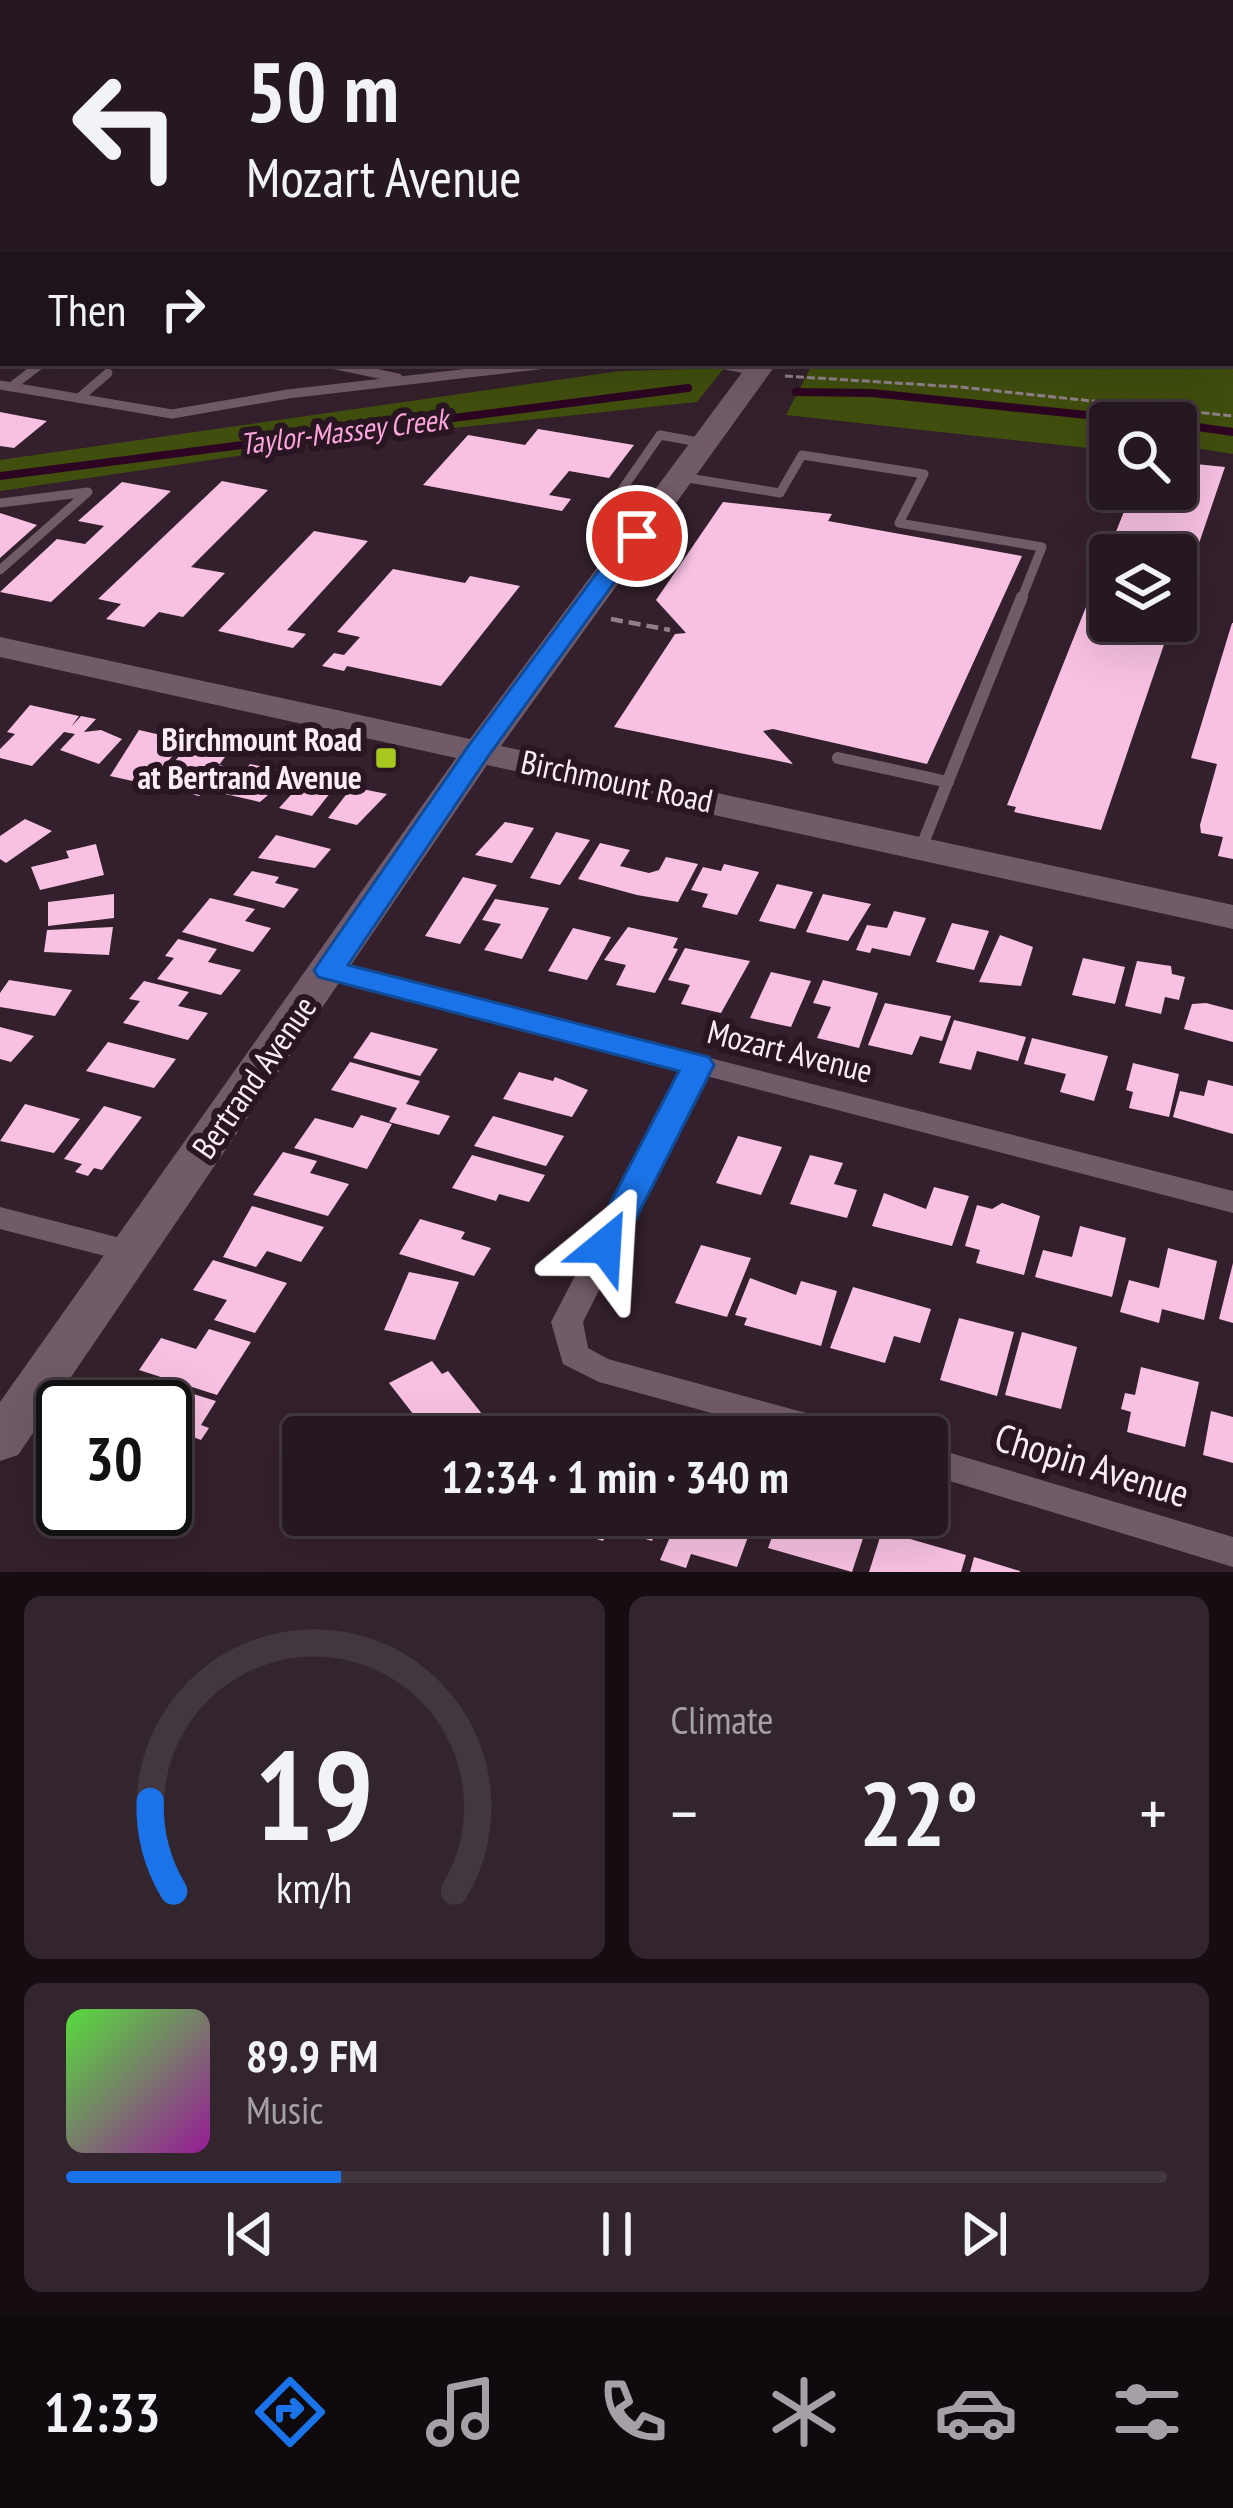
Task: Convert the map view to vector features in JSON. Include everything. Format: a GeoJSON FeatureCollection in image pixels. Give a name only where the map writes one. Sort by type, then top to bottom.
{"type":"FeatureCollection","features":[{"type":"Feature","properties":{"kind":"street","name":"Bertrand Avenue"},"geometry":{"type":"LineString","coordinates":[[0,1441],[478,751],[760,367]]}},
{"type":"Feature","properties":{"kind":"street","name":"Birchmount Road"},"geometry":{"type":"LineString","coordinates":[[0,647],[1233,917]]}},
{"type":"Feature","properties":{"kind":"street","name":"Mozart Avenue"},"geometry":{"type":"LineString","coordinates":[[329,970],[1233,1202]]}},
{"type":"Feature","properties":{"kind":"street"},"geometry":{"type":"LineString","coordinates":[[698,1065],[567,1322],[574,1355],[599,1370],[769,1416]]}},
{"type":"Feature","properties":{"kind":"street"},"geometry":{"type":"LineString","coordinates":[[0,1217],[132,1252]]}},
{"type":"Feature","properties":{"kind":"street","name":"Chopin Avenue"},"geometry":{"type":"LineString","coordinates":[[948,1466],[1233,1552]]}},
{"type":"Feature","properties":{"kind":"lane"},"geometry":{"type":"LineString","coordinates":[[6,386],[37,366]]}},
{"type":"Feature","properties":{"kind":"lane"},"geometry":{"type":"LineString","coordinates":[[340,366],[405,381]]}},
{"type":"Feature","properties":{"kind":"lane"},"geometry":{"type":"LineString","coordinates":[[6,386],[172,413],[510,366]]}},
{"type":"Feature","properties":{"kind":"lane"},"geometry":{"type":"LineString","coordinates":[[79,398],[108,373]]}},
{"type":"Feature","properties":{"kind":"lane"},"geometry":{"type":"LineString","coordinates":[[705,443],[660,435],[621,491],[673,488],[780,493],[802,454],[924,474],[899,524],[1042,547],[921,848]]}},
{"type":"Feature","properties":{"kind":"lane"},"geometry":{"type":"LineString","coordinates":[[0,503],[88,491],[0,570]]}},
{"type":"Feature","properties":{"kind":"lane"},"geometry":{"type":"LineString","coordinates":[[838,758],[948,782]]}},
{"type":"Feature","properties":{"kind":"path"},"geometry":{"type":"LineString","coordinates":[[760,367],[1233,416]]}},
{"type":"Feature","properties":{"kind":"path"},"geometry":{"type":"LineString","coordinates":[[580,613],[670,631]]}},
{"type":"Feature","properties":{"kind":"green space"},"geometry":{"type":"Polygon","coordinates":[[[811,366],[1233,368],[1233,454],[1197,448],[1197,402],[1089,402],[1089,448],[786,415],[811,366]]]}},
{"type":"Feature","properties":{"kind":"green space"},"geometry":{"type":"Polygon","coordinates":[[[724,368],[697,402],[360,438],[0,491],[0,460],[620,371],[724,368]]]}},
{"type":"Feature","properties":{"kind":"building"},"geometry":{"type":"Polygon","coordinates":[[[0,412],[47,421],[14,448],[0,446],[0,412]]]}},
{"type":"Feature","properties":{"kind":"building"},"geometry":{"type":"Polygon","coordinates":[[[538,429],[634,445],[609,478],[569,471],[549,495],[571,499],[562,511],[423,485],[468,435],[525,445],[538,429]]]}},
{"type":"Feature","properties":{"kind":"building"},"geometry":{"type":"Polygon","coordinates":[[[1197,464],[1225,467],[1197,549],[1197,534],[1115,534],[1125,510],[1197,510],[1197,464]]]}},
{"type":"Feature","properties":{"kind":"building"},"geometry":{"type":"Polygon","coordinates":[[[222,481],[268,490],[191,567],[225,573],[183,617],[159,612],[144,627],[106,619],[121,604],[98,599],[222,481]]]}},
{"type":"Feature","properties":{"kind":"building"},"geometry":{"type":"Polygon","coordinates":[[[122,482],[171,491],[51,602],[0,592],[57,539],[85,544],[104,526],[78,521],[122,482]]]}},
{"type":"Feature","properties":{"kind":"building"},"geometry":{"type":"Polygon","coordinates":[[[723,502],[832,514],[828,521],[1022,556],[927,764],[773,729],[763,731],[793,764],[614,727],[675,634],[686,633],[656,600],[723,502]]]}},
{"type":"Feature","properties":{"kind":"building"},"geometry":{"type":"Polygon","coordinates":[[[0,513],[37,525],[0,558],[0,513]]]}},
{"type":"Feature","properties":{"kind":"building"},"geometry":{"type":"Polygon","coordinates":[[[314,531],[368,541],[287,630],[306,634],[293,648],[218,631],[314,531]]]}},
{"type":"Feature","properties":{"kind":"building"},"geometry":{"type":"Polygon","coordinates":[[[393,569],[465,583],[470,576],[520,586],[441,686],[347,666],[344,671],[322,666],[334,653],[344,655],[360,637],[337,632],[393,569]]]}},
{"type":"Feature","properties":{"kind":"building"},"geometry":{"type":"Polygon","coordinates":[[[1089,599],[1089,642],[1165,642],[1101,830],[1014,812],[1016,807],[1007,805],[1089,599]]]}},
{"type":"Feature","properties":{"kind":"building"},"geometry":{"type":"Polygon","coordinates":[[[1232,623],[1233,859],[1218,856],[1223,837],[1201,833],[1217,764],[1191,758],[1232,623]]]}},
{"type":"Feature","properties":{"kind":"building"},"geometry":{"type":"Polygon","coordinates":[[[30,705],[79,716],[71,727],[81,716],[96,719],[84,732],[101,730],[122,739],[99,764],[60,750],[75,734],[64,732],[32,766],[0,758],[0,749],[15,734],[7,732],[30,705]]]}},
{"type":"Feature","properties":{"kind":"building"},"geometry":{"type":"Polygon","coordinates":[[[139,730],[187,741],[146,784],[110,776],[139,730]]]}},
{"type":"Feature","properties":{"kind":"building"},"geometry":{"type":"Polygon","coordinates":[[[186,748],[225,757],[219,765],[232,768],[199,796],[181,792],[191,781],[163,775],[186,748]]]}},
{"type":"Feature","properties":{"kind":"building"},"geometry":{"type":"Polygon","coordinates":[[[250,764],[292,774],[260,802],[225,794],[250,764]]]}},
{"type":"Feature","properties":{"kind":"building"},"geometry":{"type":"Polygon","coordinates":[[[308,776],[338,783],[312,816],[279,808],[308,776]]]}},
{"type":"Feature","properties":{"kind":"building"},"geometry":{"type":"Polygon","coordinates":[[[352,787],[387,794],[357,825],[328,818],[352,787]]]}},
{"type":"Feature","properties":{"kind":"building"},"geometry":{"type":"Polygon","coordinates":[[[25,819],[52,831],[6,863],[0,859],[0,836],[25,819]]]}},
{"type":"Feature","properties":{"kind":"building"},"geometry":{"type":"Polygon","coordinates":[[[505,822],[534,828],[512,863],[475,855],[505,822]]]}},
{"type":"Feature","properties":{"kind":"building"},"geometry":{"type":"Polygon","coordinates":[[[556,832],[590,840],[560,885],[530,878],[556,832]]]}},
{"type":"Feature","properties":{"kind":"building"},"geometry":{"type":"Polygon","coordinates":[[[276,835],[331,849],[315,868],[258,858],[276,835]]]}},
{"type":"Feature","properties":{"kind":"building"},"geometry":{"type":"Polygon","coordinates":[[[600,843],[630,850],[620,866],[649,873],[659,870],[666,857],[698,864],[678,902],[637,895],[578,879],[600,843]]]}},
{"type":"Feature","properties":{"kind":"building"},"geometry":{"type":"Polygon","coordinates":[[[96,844],[104,875],[40,890],[31,867],[69,858],[66,851],[96,844]]]}},
{"type":"Feature","properties":{"kind":"building"},"geometry":{"type":"Polygon","coordinates":[[[724,864],[759,872],[737,915],[702,907],[708,894],[691,890],[703,867],[721,871],[724,864]]]}},
{"type":"Feature","properties":{"kind":"building"},"geometry":{"type":"Polygon","coordinates":[[[252,871],[279,877],[275,883],[299,889],[284,908],[233,895],[252,871]]]}},
{"type":"Feature","properties":{"kind":"building"},"geometry":{"type":"Polygon","coordinates":[[[463,877],[497,885],[460,944],[425,936],[463,877]]]}},
{"type":"Feature","properties":{"kind":"building"},"geometry":{"type":"Polygon","coordinates":[[[777,884],[813,892],[795,929],[759,921],[777,884]]]}},
{"type":"Feature","properties":{"kind":"building"},"geometry":{"type":"Polygon","coordinates":[[[114,894],[114,918],[48,926],[48,902],[114,894]]]}},
{"type":"Feature","properties":{"kind":"building"},"geometry":{"type":"Polygon","coordinates":[[[823,894],[871,904],[848,941],[806,932],[823,894]]]}},
{"type":"Feature","properties":{"kind":"building"},"geometry":{"type":"Polygon","coordinates":[[[210,898],[255,909],[245,921],[271,928],[253,952],[182,932],[210,898]]]}},
{"type":"Feature","properties":{"kind":"building"},"geometry":{"type":"Polygon","coordinates":[[[495,899],[549,908],[522,959],[484,950],[501,924],[482,920],[495,899]]]}},
{"type":"Feature","properties":{"kind":"building"},"geometry":{"type":"Polygon","coordinates":[[[894,911],[926,918],[910,956],[872,948],[870,953],[856,950],[867,925],[887,928],[894,911]]]}},
{"type":"Feature","properties":{"kind":"building"},"geometry":{"type":"Polygon","coordinates":[[[952,923],[989,931],[974,970],[936,962],[952,923]]]}},
{"type":"Feature","properties":{"kind":"building"},"geometry":{"type":"Polygon","coordinates":[[[113,927],[109,955],[44,952],[47,930],[113,927]]]}},
{"type":"Feature","properties":{"kind":"building"},"geometry":{"type":"Polygon","coordinates":[[[628,927],[678,938],[673,948],[678,949],[655,993],[616,985],[626,965],[604,960],[628,927]]]}},
{"type":"Feature","properties":{"kind":"building"},"geometry":{"type":"Polygon","coordinates":[[[573,928],[611,937],[587,980],[548,971],[573,928]]]}},
{"type":"Feature","properties":{"kind":"building"},"geometry":{"type":"Polygon","coordinates":[[[1000,935],[1033,947],[1021,986],[979,982],[1000,935]]]}},
{"type":"Feature","properties":{"kind":"building"},"geometry":{"type":"Polygon","coordinates":[[[178,939],[217,949],[208,962],[241,970],[221,995],[157,979],[174,958],[165,956],[178,939]]]}},
{"type":"Feature","properties":{"kind":"building"},"geometry":{"type":"Polygon","coordinates":[[[685,948],[750,961],[721,1013],[681,1004],[690,985],[668,980],[685,948]]]}},
{"type":"Feature","properties":{"kind":"building"},"geometry":{"type":"Polygon","coordinates":[[[1083,958],[1125,967],[1115,1004],[1072,995],[1083,958]]]}},
{"type":"Feature","properties":{"kind":"building"},"geometry":{"type":"Polygon","coordinates":[[[1137,961],[1171,966],[1172,974],[1185,977],[1179,1000],[1165,997],[1161,1014],[1125,1006],[1137,961]]]}},
{"type":"Feature","properties":{"kind":"building"},"geometry":{"type":"Polygon","coordinates":[[[771,972],[811,981],[791,1027],[750,1018],[771,972]]]}},
{"type":"Feature","properties":{"kind":"building"},"geometry":{"type":"Polygon","coordinates":[[[9,980],[72,990],[55,1016],[0,1007],[0,993],[9,980]]]}},
{"type":"Feature","properties":{"kind":"building"},"geometry":{"type":"Polygon","coordinates":[[[823,980],[878,993],[859,1048],[817,1038],[831,1007],[813,1003],[823,980]]]}},
{"type":"Feature","properties":{"kind":"building"},"geometry":{"type":"Polygon","coordinates":[[[144,981],[189,992],[178,1006],[208,1013],[188,1040],[123,1023],[140,1001],[129,999],[144,981]]]}},
{"type":"Feature","properties":{"kind":"building"},"geometry":{"type":"Polygon","coordinates":[[[885,1003],[951,1016],[942,1041],[920,1036],[912,1055],[868,1045],[885,1003]]]}},
{"type":"Feature","properties":{"kind":"building"},"geometry":{"type":"Polygon","coordinates":[[[1192,1004],[1233,1010],[1233,1042],[1184,1029],[1192,1004]]]}},
{"type":"Feature","properties":{"kind":"building"},"geometry":{"type":"Polygon","coordinates":[[[954,1020],[1026,1037],[1018,1061],[977,1051],[971,1070],[939,1063],[954,1020]]]}},
{"type":"Feature","properties":{"kind":"building"},"geometry":{"type":"Polygon","coordinates":[[[0,1027],[34,1036],[11,1062],[0,1059],[0,1027]]]}},
{"type":"Feature","properties":{"kind":"building"},"geometry":{"type":"Polygon","coordinates":[[[371,1032],[438,1049],[420,1076],[353,1058],[371,1032]]]}},
{"type":"Feature","properties":{"kind":"building"},"geometry":{"type":"Polygon","coordinates":[[[1032,1038],[1108,1056],[1094,1101],[1060,1092],[1066,1074],[1024,1064],[1032,1038]]]}},
{"type":"Feature","properties":{"kind":"building"},"geometry":{"type":"Polygon","coordinates":[[[108,1042],[176,1059],[154,1088],[86,1071],[108,1042]]]}},
{"type":"Feature","properties":{"kind":"building"},"geometry":{"type":"Polygon","coordinates":[[[350,1062],[420,1081],[406,1104],[450,1116],[439,1135],[389,1122],[397,1108],[331,1090],[350,1062]]]}},
{"type":"Feature","properties":{"kind":"building"},"geometry":{"type":"Polygon","coordinates":[[[1133,1063],[1179,1074],[1169,1117],[1129,1108],[1133,1092],[1126,1090],[1133,1063]]]}},
{"type":"Feature","properties":{"kind":"building"},"geometry":{"type":"Polygon","coordinates":[[[519,1072],[553,1081],[555,1077],[588,1090],[572,1117],[503,1099],[519,1072]]]}},
{"type":"Feature","properties":{"kind":"building"},"geometry":{"type":"Polygon","coordinates":[[[1208,1080],[1233,1086],[1233,1134],[1173,1117],[1180,1091],[1204,1096],[1208,1080]]]}},
{"type":"Feature","properties":{"kind":"building"},"geometry":{"type":"Polygon","coordinates":[[[25,1104],[80,1119],[54,1153],[0,1141],[25,1104]]]}},
{"type":"Feature","properties":{"kind":"building"},"geometry":{"type":"Polygon","coordinates":[[[104,1106],[142,1117],[102,1170],[94,1168],[88,1176],[75,1172],[82,1164],[64,1159],[104,1106]]]}},
{"type":"Feature","properties":{"kind":"building"},"geometry":{"type":"Polygon","coordinates":[[[361,1115],[392,1124],[367,1169],[294,1148],[315,1118],[353,1128],[361,1115]]]}},
{"type":"Feature","properties":{"kind":"building"},"geometry":{"type":"Polygon","coordinates":[[[493,1116],[564,1136],[546,1166],[474,1146],[493,1116]]]}},
{"type":"Feature","properties":{"kind":"building"},"geometry":{"type":"Polygon","coordinates":[[[738,1136],[782,1147],[761,1195],[716,1183],[738,1136]]]}},
{"type":"Feature","properties":{"kind":"building"},"geometry":{"type":"Polygon","coordinates":[[[283,1152],[317,1161],[310,1173],[349,1184],[328,1216],[253,1195],[283,1152]]]}},
{"type":"Feature","properties":{"kind":"building"},"geometry":{"type":"Polygon","coordinates":[[[472,1155],[545,1175],[529,1202],[499,1194],[496,1201],[452,1188],[472,1155]]]}},
{"type":"Feature","properties":{"kind":"building"},"geometry":{"type":"Polygon","coordinates":[[[810,1155],[843,1163],[834,1184],[857,1190],[847,1218],[790,1204],[810,1155]]]}},
{"type":"Feature","properties":{"kind":"building"},"geometry":{"type":"Polygon","coordinates":[[[934,1187],[969,1196],[952,1246],[872,1226],[884,1193],[926,1209],[934,1187]]]}},
{"type":"Feature","properties":{"kind":"building"},"geometry":{"type":"Polygon","coordinates":[[[1002,1203],[1040,1216],[1024,1275],[976,1263],[980,1250],[965,1246],[977,1205],[992,1209],[1002,1203]]]}},
{"type":"Feature","properties":{"kind":"building"},"geometry":{"type":"Polygon","coordinates":[[[252,1206],[324,1227],[301,1262],[267,1251],[256,1267],[223,1257],[252,1206]]]}},
{"type":"Feature","properties":{"kind":"building"},"geometry":{"type":"Polygon","coordinates":[[[420,1219],[465,1232],[461,1239],[491,1248],[474,1276],[399,1254],[420,1219]]]}},
{"type":"Feature","properties":{"kind":"building"},"geometry":{"type":"Polygon","coordinates":[[[1080,1226],[1126,1238],[1112,1297],[1035,1277],[1043,1250],[1072,1257],[1080,1226]]]}},
{"type":"Feature","properties":{"kind":"building"},"geometry":{"type":"Polygon","coordinates":[[[701,1245],[751,1258],[727,1317],[675,1303],[701,1245]]]}},
{"type":"Feature","properties":{"kind":"building"},"geometry":{"type":"Polygon","coordinates":[[[1168,1248],[1217,1261],[1204,1320],[1162,1309],[1159,1323],[1120,1312],[1129,1280],[1159,1288],[1168,1248]]]}},
{"type":"Feature","properties":{"kind":"building"},"geometry":{"type":"Polygon","coordinates":[[[213,1260],[287,1283],[255,1333],[214,1320],[227,1300],[193,1290],[213,1260]]]}},
{"type":"Feature","properties":{"kind":"building"},"geometry":{"type":"Polygon","coordinates":[[[1233,1263],[1233,1323],[1219,1319],[1233,1263]]]}},
{"type":"Feature","properties":{"kind":"building"},"geometry":{"type":"Polygon","coordinates":[[[409,1272],[459,1282],[435,1340],[384,1330],[409,1272]]]}},
{"type":"Feature","properties":{"kind":"building"},"geometry":{"type":"Polygon","coordinates":[[[750,1278],[796,1295],[801,1281],[837,1291],[821,1346],[744,1325],[747,1318],[735,1315],[750,1278]]]}},
{"type":"Feature","properties":{"kind":"building"},"geometry":{"type":"Polygon","coordinates":[[[853,1287],[931,1309],[920,1343],[894,1336],[885,1363],[830,1348],[853,1287]]]}},
{"type":"Feature","properties":{"kind":"building"},"geometry":{"type":"Polygon","coordinates":[[[959,1318],[1014,1332],[997,1396],[940,1380],[959,1318]]]}},
{"type":"Feature","properties":{"kind":"building"},"geometry":{"type":"Polygon","coordinates":[[[209,1329],[251,1342],[217,1395],[192,1387],[192,1380],[170,1380],[139,1370],[161,1338],[196,1349],[209,1329]]]}},
{"type":"Feature","properties":{"kind":"building"},"geometry":{"type":"Polygon","coordinates":[[[1022,1332],[1077,1347],[1061,1409],[1005,1395],[1022,1332]]]}},
{"type":"Feature","properties":{"kind":"building"},"geometry":{"type":"Polygon","coordinates":[[[432,1361],[442,1374],[448,1371],[484,1416],[415,1416],[389,1383],[432,1361]]]}},
{"type":"Feature","properties":{"kind":"building"},"geometry":{"type":"Polygon","coordinates":[[[1141,1367],[1199,1382],[1185,1447],[1127,1432],[1131,1412],[1121,1409],[1125,1393],[1135,1395],[1141,1367]]]}},
{"type":"Feature","properties":{"kind":"building"},"geometry":{"type":"Polygon","coordinates":[[[192,1394],[216,1401],[201,1425],[209,1428],[201,1440],[193,1437],[192,1394]]]}},
{"type":"Feature","properties":{"kind":"building"},"geometry":{"type":"Polygon","coordinates":[[[1211,1411],[1233,1417],[1233,1463],[1203,1455],[1211,1411]]]}},
{"type":"Feature","properties":{"kind":"building"},"geometry":{"type":"Polygon","coordinates":[[[670,1536],[748,1536],[737,1567],[691,1554],[686,1568],[660,1560],[670,1536]]]}},
{"type":"Feature","properties":{"kind":"building"},"geometry":{"type":"Polygon","coordinates":[[[772,1536],[864,1536],[852,1572],[768,1548],[772,1536]]]}},
{"type":"Feature","properties":{"kind":"building"},"geometry":{"type":"Polygon","coordinates":[[[880,1536],[900,1536],[966,1555],[961,1572],[869,1572],[880,1536]]]}},
{"type":"Feature","properties":{"kind":"building"},"geometry":{"type":"Polygon","coordinates":[[[974,1557],[1020,1571],[1020,1572],[970,1572],[974,1557]]]}},
{"type":"Feature","properties":{"kind":"waterway","name":"Taylor-Massey Creek"},"geometry":{"type":"LineString","coordinates":[[0,476],[688,388]]}},
{"type":"Feature","properties":{"kind":"waterway","name":"Taylor-Massey Creek"},"geometry":{"type":"LineString","coordinates":[[796,392],[872,393],[1089,415]]}},
{"type":"Feature","properties":{"kind":"waterway","name":"Taylor-Massey Creek"},"geometry":{"type":"LineString","coordinates":[[1197,427],[1233,432]]}},
{"type":"Feature","properties":{"kind":"place","name":"Birchmount Road at Bertrand Avenue"},"geometry":{"type":"Point","coordinates":[386,758]}},
{"type":"Feature","properties":{"kind":"route"},"geometry":{"type":"LineString","coordinates":[[605,1246],[698,1065],[329,970],[478,751],[637,536]]}}]}
